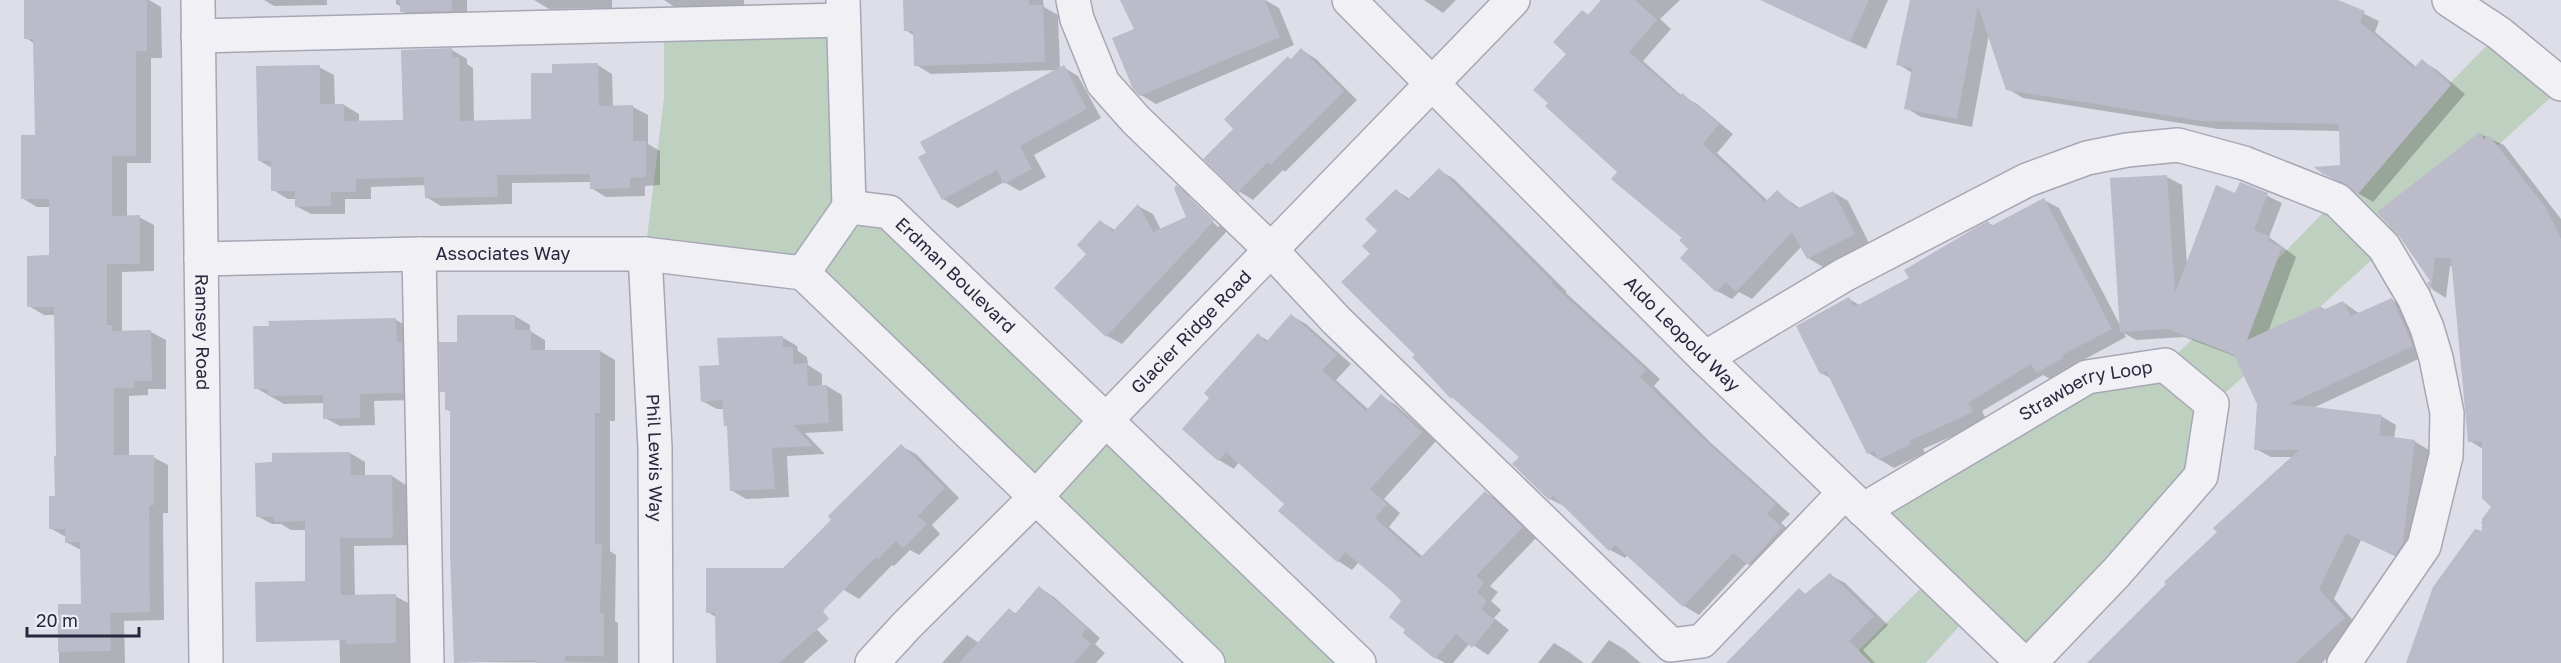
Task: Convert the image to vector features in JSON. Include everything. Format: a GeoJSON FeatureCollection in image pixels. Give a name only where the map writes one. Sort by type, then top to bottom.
{"type":"FeatureCollection","features":[{"type":"Feature","properties":{"kind":"street","name":"Ramsey Road"},"geometry":{"type":"LineString","coordinates":[[198,0],[206,663]]}},
{"type":"Feature","properties":{"kind":"street"},"geometry":{"type":"LineString","coordinates":[[1073,0],[1077,19],[1103,83],[1136,120],[1270,249],[1337,321],[1671,645],[1702,641],[1853,502]]}},
{"type":"Feature","properties":{"kind":"street","name":"Aldo Leopold Way"},"geometry":{"type":"LineString","coordinates":[[1349,0],[1705,357],[2022,663]]}},
{"type":"Feature","properties":{"kind":"street","name":"Glacier Ridge Road"},"geometry":{"type":"LineString","coordinates":[[879,661],[907,625],[1036,497],[1106,420],[1270,249],[1513,0]]}},
{"type":"Feature","properties":{"kind":"street"},"geometry":{"type":"LineString","coordinates":[[2449,0],[2499,33],[2561,84]]}},
{"type":"Feature","properties":{"kind":"street"},"geometry":{"type":"LineString","coordinates":[[198,36],[843,10],[849,207],[803,273],[1208,663]]}},
{"type":"Feature","properties":{"kind":"street"},"geometry":{"type":"LineString","coordinates":[[1705,357],[1844,274],[2027,180],[2087,158],[2127,150],[2178,146],[2244,163],[2337,200],[2384,247],[2414,298],[2427,328],[2436,358],[2446,413],[2446,456],[2424,546],[2344,663]]}},
{"type":"Feature","properties":{"kind":"street","name":"Erdman Boulevard"},"geometry":{"type":"LineString","coordinates":[[849,207],[889,212],[1359,663]]}},
{"type":"Feature","properties":{"kind":"street"},"geometry":{"type":"LineString","coordinates":[[419,254],[428,663]]}},
{"type":"Feature","properties":{"kind":"street","name":"Associates Way"},"geometry":{"type":"LineString","coordinates":[[201,260],[419,254],[645,254],[803,273]]}},
{"type":"Feature","properties":{"kind":"street","name":"Phil Lewis Way"},"geometry":{"type":"LineString","coordinates":[[645,254],[655,448],[656,663]]}},
{"type":"Feature","properties":{"kind":"street","name":"Strawberry Loop"},"geometry":{"type":"LineString","coordinates":[[1853,502],[2087,377],[2165,365],[2212,404],[2201,476],[2116,573],[2030,663]]}},
{"type":"Feature","properties":{"kind":"green space"},"geometry":{"type":"Polygon","coordinates":[[[843,20],[849,207],[889,212],[1359,663],[1208,663],[803,273],[645,254],[664,98],[664,23],[843,20]]]}},
{"type":"Feature","properties":{"kind":"green space"},"geometry":{"type":"Polygon","coordinates":[[[2499,33],[2561,88],[2213,404],[2201,476],[2030,663],[1971,613],[1926,663],[1846,663],[1932,577],[1863,510],[2087,377],[2165,365],[2278,259],[2499,33]]]}},
{"type":"Feature","properties":{"kind":"building"},"geometry":{"type":"Polygon","coordinates":[[[24,0],[147,0],[147,51],[136,51],[136,156],[112,156],[112,216],[140,215],[140,264],[107,264],[107,325],[112,325],[112,331],[151,330],[152,381],[134,381],[134,388],[114,388],[114,455],[154,455],[154,505],[149,505],[150,612],[110,613],[111,651],[58,652],[58,604],[81,604],[80,542],[65,543],[65,529],[49,529],[49,496],[55,496],[54,456],[56,456],[54,307],[27,307],[27,256],[49,255],[49,199],[21,199],[21,135],[35,135],[33,39],[24,39],[24,0]]]}},
{"type":"Feature","properties":{"kind":"building"},"geometry":{"type":"Polygon","coordinates":[[[400,0],[452,0],[452,11],[400,12],[400,0]]]}},
{"type":"Feature","properties":{"kind":"building"},"geometry":{"type":"Polygon","coordinates":[[[903,0],[1029,0],[1029,5],[1043,5],[1045,62],[914,66],[913,31],[904,31],[903,0]]]}},
{"type":"Feature","properties":{"kind":"building"},"geometry":{"type":"Polygon","coordinates":[[[1120,0],[1265,0],[1280,37],[1140,96],[1133,89],[1112,38],[1134,29],[1120,0]]]}},
{"type":"Feature","properties":{"kind":"building"},"geometry":{"type":"Polygon","coordinates":[[[1601,0],[1635,0],[1657,20],[1629,52],[1680,96],[1682,93],[1719,124],[1703,144],[1765,202],[1777,190],[1797,209],[1833,191],[1855,234],[1807,259],[1792,232],[1736,292],[1726,282],[1716,292],[1680,258],[1688,249],[1679,240],[1682,238],[1611,179],[1617,172],[1545,106],[1548,103],[1533,90],[1566,54],[1553,42],[1582,10],[1588,15],[1601,0]]]}},
{"type":"Feature","properties":{"kind":"building"},"geometry":{"type":"Polygon","coordinates":[[[1760,0],[1869,0],[1850,42],[1760,0]]]}},
{"type":"Feature","properties":{"kind":"building"},"geometry":{"type":"Polygon","coordinates":[[[1910,0],[2338,0],[2365,11],[2360,22],[2414,68],[2422,59],[2451,85],[2358,194],[2344,183],[2323,174],[2314,167],[2340,165],[2339,124],[2202,121],[2006,90],[1978,6],[1957,119],[1904,109],[1912,68],[1896,65],[1910,0]]]}},
{"type":"Feature","properties":{"kind":"building"},"geometry":{"type":"Polygon","coordinates":[[[452,48],[452,58],[459,57],[460,121],[531,119],[531,73],[552,73],[552,64],[598,63],[599,106],[633,105],[633,141],[646,141],[646,177],[630,178],[630,188],[590,189],[590,174],[497,175],[498,197],[425,198],[424,177],[356,179],[356,192],[331,192],[331,206],[295,207],[295,191],[271,191],[271,161],[258,161],[256,66],[320,65],[320,104],[344,104],[344,121],[403,120],[401,50],[452,48]]]}},
{"type":"Feature","properties":{"kind":"building"},"geometry":{"type":"Polygon","coordinates":[[[1301,48],[1344,91],[1270,165],[1268,162],[1238,192],[1240,191],[1239,194],[1203,159],[1233,129],[1224,119],[1288,56],[1290,60],[1301,48]]]}},
{"type":"Feature","properties":{"kind":"building"},"geometry":{"type":"Polygon","coordinates":[[[1064,65],[1087,109],[1020,146],[1032,169],[1004,184],[997,170],[942,200],[918,157],[926,153],[920,142],[1064,65]]]}},
{"type":"Feature","properties":{"kind":"building"},"geometry":{"type":"Polygon","coordinates":[[[2480,132],[2484,139],[2489,135],[2546,208],[2561,239],[2561,663],[2406,663],[2433,587],[2475,529],[2482,531],[2482,519],[2491,507],[2482,498],[2482,441],[2468,442],[2451,258],[2435,258],[2431,291],[2427,283],[2430,281],[2400,237],[2377,212],[2480,132]]]}},
{"type":"Feature","properties":{"kind":"building"},"geometry":{"type":"Polygon","coordinates":[[[1439,168],[1553,282],[1552,284],[1646,370],[1640,377],[1696,432],[1776,504],[1767,514],[1782,527],[1748,565],[1733,553],[1683,607],[1615,545],[1609,551],[1553,496],[1549,500],[1512,464],[1519,457],[1452,397],[1451,399],[1412,357],[1415,355],[1341,282],[1370,254],[1362,246],[1377,231],[1365,219],[1396,189],[1407,200],[1439,168]]]}},
{"type":"Feature","properties":{"kind":"building"},"geometry":{"type":"Polygon","coordinates":[[[2167,175],[2175,293],[2216,185],[2235,193],[2240,182],[2268,193],[2254,230],[2270,236],[2268,241],[2282,247],[2247,340],[2321,306],[2323,310],[2343,301],[2351,316],[2392,298],[2413,346],[2289,404],[2382,415],[2379,435],[2415,440],[2403,543],[2395,556],[2346,533],[2319,589],[2345,618],[2295,663],[2087,663],[2166,584],[2164,582],[2217,532],[2213,528],[2299,450],[2254,450],[2257,404],[2234,355],[2168,329],[2120,332],[2110,178],[2167,175]]]}},
{"type":"Feature","properties":{"kind":"building"},"geometry":{"type":"Polygon","coordinates":[[[1177,185],[1214,221],[1106,337],[1054,288],[1086,254],[1077,245],[1100,220],[1113,231],[1138,204],[1153,232],[1186,217],[1174,188],[1177,185]]]}},
{"type":"Feature","properties":{"kind":"building"},"geometry":{"type":"Polygon","coordinates":[[[2044,198],[2112,329],[2062,355],[2063,358],[2036,373],[2031,364],[1968,403],[1973,412],[1909,441],[1911,444],[1878,460],[1874,451],[1867,454],[1826,371],[1820,374],[1796,326],[1849,297],[1854,307],[1909,278],[1904,270],[1975,228],[1988,221],[1991,226],[2044,198]]]}},
{"type":"Feature","properties":{"kind":"building"},"geometry":{"type":"Polygon","coordinates":[[[1291,314],[1337,355],[1322,370],[1366,411],[1381,394],[1422,432],[1370,489],[1387,504],[1375,518],[1420,558],[1485,491],[1523,527],[1476,576],[1484,583],[1477,592],[1487,601],[1481,609],[1495,620],[1472,648],[1456,634],[1435,659],[1403,633],[1405,630],[1389,617],[1401,601],[1394,593],[1345,552],[1337,562],[1278,511],[1284,504],[1226,452],[1218,461],[1182,429],[1209,398],[1204,393],[1258,333],[1266,342],[1291,314]]]}},
{"type":"Feature","properties":{"kind":"building"},"geometry":{"type":"Polygon","coordinates":[[[457,315],[515,315],[515,330],[531,330],[531,350],[600,350],[600,413],[595,413],[595,544],[602,544],[600,613],[604,613],[604,656],[565,656],[565,663],[536,663],[535,660],[454,663],[450,554],[450,410],[445,410],[445,392],[440,392],[439,342],[457,342],[457,315]]]}},
{"type":"Feature","properties":{"kind":"building"},"geometry":{"type":"Polygon","coordinates":[[[396,318],[397,342],[402,342],[403,393],[360,394],[360,418],[323,419],[323,395],[268,396],[268,389],[254,389],[253,326],[269,326],[268,321],[396,318]]]}},
{"type":"Feature","properties":{"kind":"building"},"geometry":{"type":"Polygon","coordinates":[[[783,336],[783,347],[793,347],[793,364],[807,363],[808,386],[827,385],[829,423],[793,425],[813,446],[772,448],[775,489],[730,491],[727,426],[724,426],[722,400],[701,402],[699,366],[719,365],[717,338],[783,336]]]}},
{"type":"Feature","properties":{"kind":"building"},"geometry":{"type":"Polygon","coordinates":[[[901,444],[945,488],[918,516],[927,524],[903,548],[896,541],[878,559],[876,557],[823,611],[829,619],[779,663],[716,663],[715,613],[706,613],[706,568],[783,568],[831,520],[828,516],[901,444]]]}},
{"type":"Feature","properties":{"kind":"building"},"geometry":{"type":"Polygon","coordinates":[[[350,452],[351,475],[392,475],[393,538],[340,538],[341,595],[396,594],[396,643],[346,644],[346,640],[256,642],[255,582],[305,581],[305,521],[274,522],[274,517],[256,517],[255,463],[272,462],[272,453],[350,452]]]}},
{"type":"Feature","properties":{"kind":"building"},"geometry":{"type":"Polygon","coordinates":[[[1830,573],[1874,616],[1849,641],[1871,663],[1726,663],[1799,588],[1805,594],[1830,573]]]}},
{"type":"Feature","properties":{"kind":"building"},"geometry":{"type":"Polygon","coordinates":[[[1039,586],[1087,628],[1081,635],[1091,644],[1074,663],[959,663],[1009,608],[1015,614],[1039,586]]]}}]}
